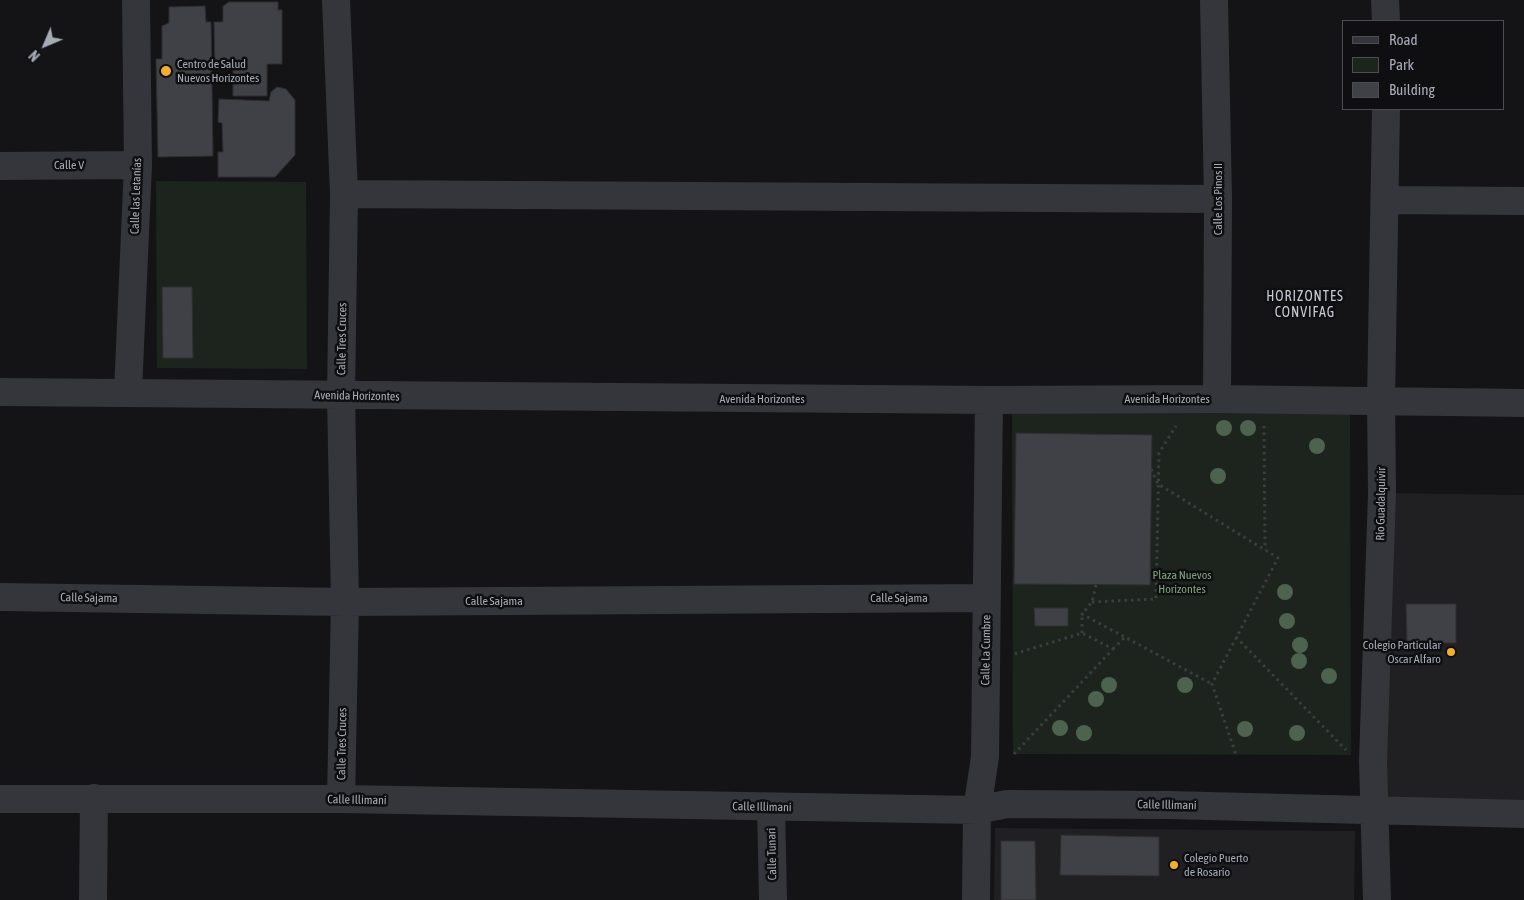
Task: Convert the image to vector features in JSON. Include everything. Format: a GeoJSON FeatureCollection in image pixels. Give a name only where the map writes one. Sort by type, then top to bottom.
{"type":"FeatureCollection","features":[{"type":"Feature","properties":{"kind":"street","name":"Calle las Letanías"},"geometry":{"type":"LineString","coordinates":[[128,392],[138,165],[136,0]]}},
{"type":"Feature","properties":{"kind":"street","name":"Calle Tres Cruces"},"geometry":{"type":"LineString","coordinates":[[336,0],[344,194],[341,396],[346,602],[341,799]]}},
{"type":"Feature","properties":{"kind":"street","name":"Calle Los Pinos II"},"geometry":{"type":"LineString","coordinates":[[1214,0],[1218,199],[1217,399]]}},
{"type":"Feature","properties":{"kind":"street"},"geometry":{"type":"LineString","coordinates":[[1385,0],[1386,20]]}},
{"type":"Feature","properties":{"kind":"street","name":"Río Guadalquivir"},"geometry":{"type":"LineString","coordinates":[[1377,900],[1373,761],[1382,493],[1381,401],[1386,200],[1386,110]]}},
{"type":"Feature","properties":{"kind":"street","name":"Calle V"},"geometry":{"type":"LineString","coordinates":[[0,166],[138,165]]}},
{"type":"Feature","properties":{"kind":"street"},"geometry":{"type":"LineString","coordinates":[[344,194],[1218,199]]}},
{"type":"Feature","properties":{"kind":"street"},"geometry":{"type":"LineString","coordinates":[[1386,200],[1524,201]]}},
{"type":"Feature","properties":{"kind":"street","name":"Avenida Horizontes"},"geometry":{"type":"LineString","coordinates":[[0,392],[989,400],[1217,399],[1524,403]]}},
{"type":"Feature","properties":{"kind":"street","name":"Calle La Cumbre"},"geometry":{"type":"LineString","coordinates":[[976,900],[977,810],[985,757],[989,400]]}},
{"type":"Feature","properties":{"kind":"street","name":"Calle Sajama"},"geometry":{"type":"LineString","coordinates":[[0,597],[346,602],[987,598]]}},
{"type":"Feature","properties":{"kind":"street"},"geometry":{"type":"LineString","coordinates":[[93,900],[94,798]]}},
{"type":"Feature","properties":{"kind":"street","name":"Calle Illimani"},"geometry":{"type":"LineString","coordinates":[[0,799],[341,799],[977,810],[1007,804],[1524,814]]}},
{"type":"Feature","properties":{"kind":"street","name":"Calle Tunari"},"geometry":{"type":"LineString","coordinates":[[771,807],[773,900]]}},
{"type":"Feature","properties":{"kind":"path"},"geometry":{"type":"LineString","coordinates":[[1264,418],[1265,550]]}},
{"type":"Feature","properties":{"kind":"path"},"geometry":{"type":"LineString","coordinates":[[1092,602],[1156,599],[1159,453],[1178,423]]}},
{"type":"Feature","properties":{"kind":"path"},"geometry":{"type":"LineString","coordinates":[[1151,469],[1158,484],[1278,558],[1212,684]]}},
{"type":"Feature","properties":{"kind":"path"},"geometry":{"type":"LineString","coordinates":[[1082,633],[1082,614],[1092,602],[1096,585]]}},
{"type":"Feature","properties":{"kind":"path"},"geometry":{"type":"LineString","coordinates":[[1082,614],[1212,684],[1236,755]]}},
{"type":"Feature","properties":{"kind":"path"},"geometry":{"type":"LineString","coordinates":[[1013,655],[1082,633],[1113,649]]}},
{"type":"Feature","properties":{"kind":"path"},"geometry":{"type":"LineString","coordinates":[[1013,754],[1125,637]]}},
{"type":"Feature","properties":{"kind":"path"},"geometry":{"type":"LineString","coordinates":[[1236,637],[1352,756]]}},
{"type":"Feature","properties":{"kind":"shaded area","name":"Colegio Particular Oscar Alfaro"},"geometry":{"type":"Polygon","coordinates":[[[1382,493],[1524,495],[1524,814],[1375,809],[1382,493]]]}},
{"type":"Feature","properties":{"kind":"shaded area","name":"Colegio Puerto de Rosario"},"geometry":{"type":"Polygon","coordinates":[[[995,828],[1355,831],[1354,900],[994,900],[995,828]]]}},
{"type":"Feature","properties":{"kind":"green space"},"geometry":{"type":"Polygon","coordinates":[[[156,181],[306,182],[307,369],[157,368],[156,181]]]}},
{"type":"Feature","properties":{"kind":"green space","name":"Plaza Nuevos Horizontes"},"geometry":{"type":"Polygon","coordinates":[[[1012,407],[1350,408],[1351,755],[1013,754],[1012,407]]]}},
{"type":"Feature","properties":{"kind":"building"},"geometry":{"type":"Polygon","coordinates":[[[229,2],[278,2],[278,10],[282,10],[282,64],[267,64],[267,96],[233,96],[233,66],[215,67],[214,22],[223,22],[223,6],[229,2]]]}},
{"type":"Feature","properties":{"kind":"building"},"geometry":{"type":"Polygon","coordinates":[[[205,6],[206,22],[211,22],[213,156],[158,157],[156,59],[162,59],[162,26],[169,23],[169,7],[205,6]]]}},
{"type":"Feature","properties":{"kind":"building"},"geometry":{"type":"Polygon","coordinates":[[[277,87],[286,89],[295,100],[295,155],[275,177],[218,177],[218,152],[223,152],[222,123],[218,122],[219,99],[269,101],[271,92],[277,87]]]}},
{"type":"Feature","properties":{"kind":"building"},"geometry":{"type":"Polygon","coordinates":[[[162,287],[192,287],[193,358],[163,358],[162,287]]]}},
{"type":"Feature","properties":{"kind":"building"},"geometry":{"type":"Polygon","coordinates":[[[1016,433],[1152,435],[1150,585],[1014,584],[1016,433]]]}},
{"type":"Feature","properties":{"kind":"building"},"geometry":{"type":"Polygon","coordinates":[[[1406,604],[1456,604],[1456,643],[1407,643],[1406,604]]]}},
{"type":"Feature","properties":{"kind":"building"},"geometry":{"type":"Polygon","coordinates":[[[1034,608],[1068,608],[1068,626],[1035,626],[1034,608]]]}},
{"type":"Feature","properties":{"kind":"building"},"geometry":{"type":"Polygon","coordinates":[[[1061,835],[1159,837],[1159,876],[1060,875],[1061,835]]]}},
{"type":"Feature","properties":{"kind":"building"},"geometry":{"type":"Polygon","coordinates":[[[1001,841],[1035,841],[1036,900],[1001,900],[1001,841]]]}},
{"type":"Feature","properties":{"kind":"place","name":"Centro de Salud Nuevos Horizontes"},"geometry":{"type":"Point","coordinates":[166,71]}},
{"type":"Feature","properties":{"kind":"place","name":"Colegio Particular Oscar Alfaro"},"geometry":{"type":"Point","coordinates":[1451,652]}},
{"type":"Feature","properties":{"kind":"place","name":"Colegio Puerto de Rosario"},"geometry":{"type":"Point","coordinates":[1174,865]}},
{"type":"Feature","properties":{"kind":"district","name":"HORIZONTES CONVIFAG"},"geometry":{"type":"Point","coordinates":[1305,306]}}]}
